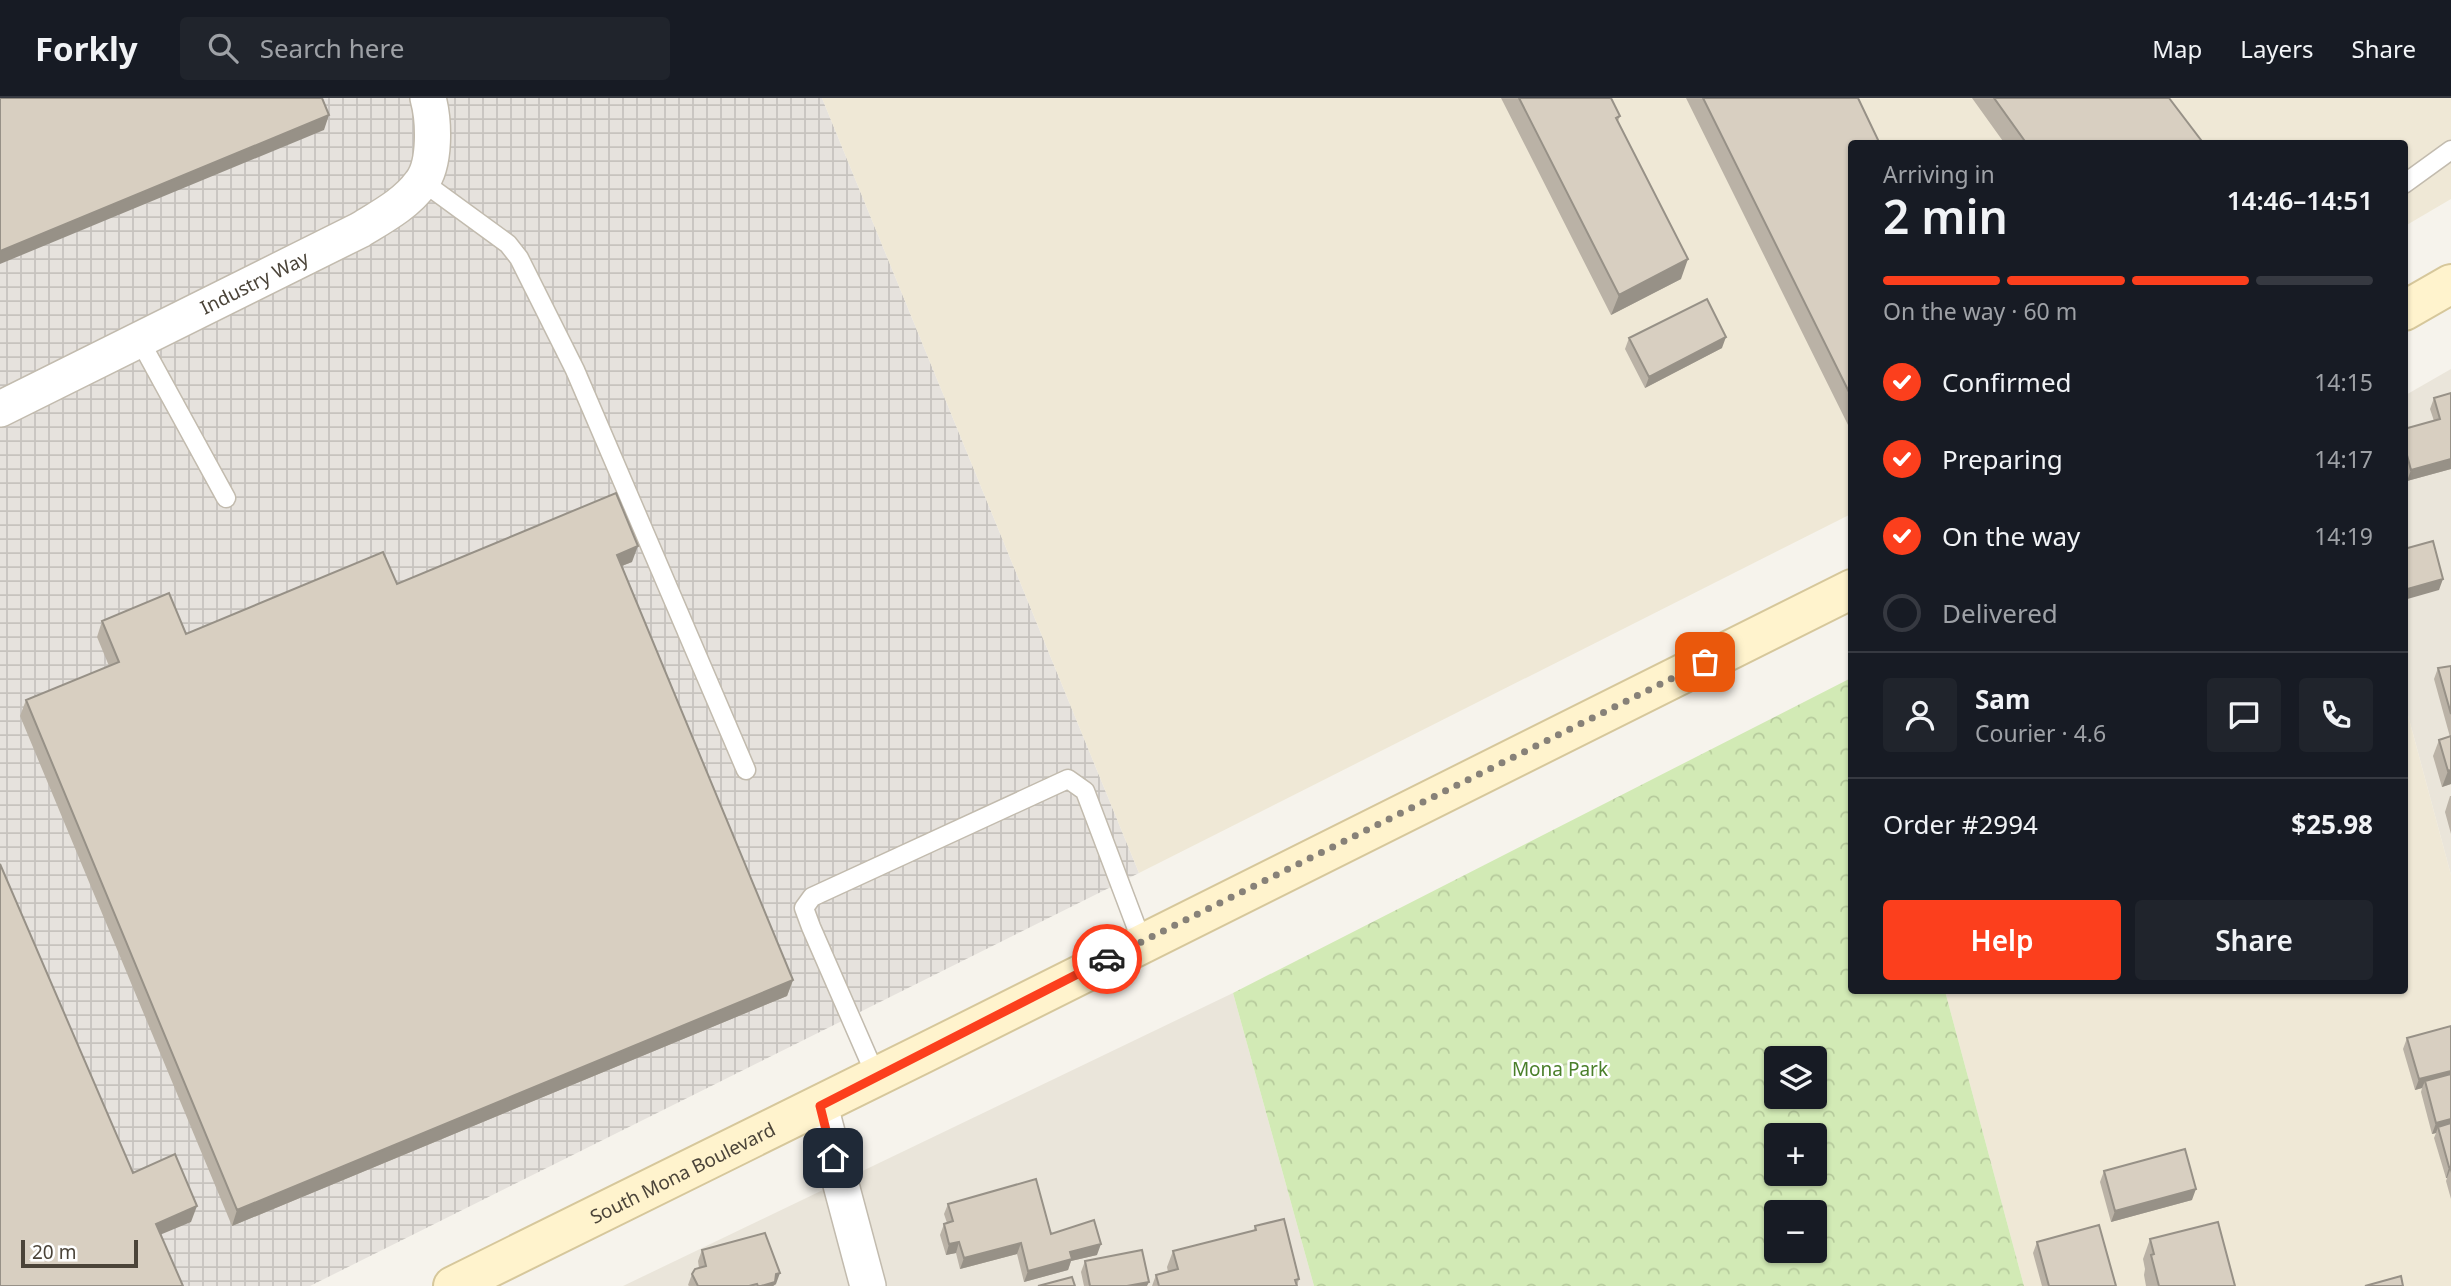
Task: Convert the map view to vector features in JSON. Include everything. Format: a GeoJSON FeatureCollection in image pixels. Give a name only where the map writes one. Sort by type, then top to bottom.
{"type":"FeatureCollection","features":[{"type":"Feature","properties":{"kind":"street"},"geometry":{"type":"LineString","coordinates":[[423,182],[431,150],[433,116],[428,98]]}},
{"type":"Feature","properties":{"kind":"street","name":"Industry Way"},"geometry":{"type":"LineString","coordinates":[[0,410],[360,230],[395,208],[423,182]]}},
{"type":"Feature","properties":{"kind":"street"},"geometry":{"type":"LineString","coordinates":[[2408,309],[2451,284]]}},
{"type":"Feature","properties":{"kind":"street","name":"South Mona Boulevard"},"geometry":{"type":"LineString","coordinates":[[453,1286],[820,1106],[1142,942],[1848,591]]}},
{"type":"Feature","properties":{"kind":"street"},"geometry":{"type":"LineString","coordinates":[[820,1106],[867,1286]]}},
{"type":"Feature","properties":{"kind":"lane"},"geometry":{"type":"LineString","coordinates":[[2408,181],[2451,150]]}},
{"type":"Feature","properties":{"kind":"lane"},"geometry":{"type":"LineString","coordinates":[[423,182],[508,244],[519,258],[575,370],[746,770]]}},
{"type":"Feature","properties":{"kind":"lane"},"geometry":{"type":"LineString","coordinates":[[139,339],[226,498]]}},
{"type":"Feature","properties":{"kind":"lane"},"geometry":{"type":"LineString","coordinates":[[876,1076],[804,908],[812,897],[1068,779],[1085,791],[1142,942]]}},
{"type":"Feature","properties":{"kind":"shaded area"},"geometry":{"type":"Polygon","coordinates":[[[0,98],[822,98],[1139,873],[310,1286],[0,1286],[0,98]]]}},
{"type":"Feature","properties":{"kind":"shaded area"},"geometry":{"type":"Polygon","coordinates":[[[822,98],[2451,98],[2451,199],[2408,224],[2408,140],[1848,140],[1848,516],[1139,873],[822,98]]]}},
{"type":"Feature","properties":{"kind":"shaded area"},"geometry":{"type":"Polygon","coordinates":[[[2451,369],[2451,875],[2408,715],[2408,394],[2451,369]]]}},
{"type":"Feature","properties":{"kind":"shaded area"},"geometry":{"type":"Polygon","coordinates":[[[2408,715],[2451,875],[2451,1286],[2024,1286],[1946,994],[2408,994],[2408,715]]]}},
{"type":"Feature","properties":{"kind":"shaded area"},"geometry":{"type":"Polygon","coordinates":[[[1233,993],[1314,1286],[623,1286],[1233,993]]]}},
{"type":"Feature","properties":{"kind":"green space","name":"Mona Park"},"geometry":{"type":"Polygon","coordinates":[[[1848,680],[1848,994],[1946,994],[2024,1286],[1314,1286],[1233,993],[1848,680]]]}},
{"type":"Feature","properties":{"kind":"building"},"geometry":{"type":"Polygon","coordinates":[[[0,98],[322,98],[329,115],[0,251],[0,98]]]}},
{"type":"Feature","properties":{"kind":"building"},"geometry":{"type":"Polygon","coordinates":[[[1519,98],[1611,98],[1620,116],[1616,118],[1688,259],[1619,295],[1519,98]]]}},
{"type":"Feature","properties":{"kind":"building"},"geometry":{"type":"Polygon","coordinates":[[[1703,98],[1858,98],[1878,140],[1848,140],[1848,390],[1703,98]]]}},
{"type":"Feature","properties":{"kind":"building"},"geometry":{"type":"Polygon","coordinates":[[[1994,98],[2169,98],[2201,140],[2024,140],[1994,98]]]}},
{"type":"Feature","properties":{"kind":"building"},"geometry":{"type":"Polygon","coordinates":[[[1707,299],[1726,337],[1649,377],[1629,338],[1707,299]]]}},
{"type":"Feature","properties":{"kind":"building"},"geometry":{"type":"Polygon","coordinates":[[[2451,393],[2451,459],[2411,470],[2408,459],[2408,428],[2440,419],[2434,398],[2451,393]]]}},
{"type":"Feature","properties":{"kind":"building"},"geometry":{"type":"Polygon","coordinates":[[[616,493],[638,546],[617,555],[793,980],[237,1210],[26,700],[119,662],[102,621],[169,593],[186,634],[383,552],[397,584],[616,493]]]}},
{"type":"Feature","properties":{"kind":"building"},"geometry":{"type":"Polygon","coordinates":[[[2433,541],[2443,579],[2408,589],[2408,548],[2433,541]]]}},
{"type":"Feature","properties":{"kind":"building"},"geometry":{"type":"Polygon","coordinates":[[[2451,666],[2451,714],[2438,668],[2451,666]]]}},
{"type":"Feature","properties":{"kind":"building"},"geometry":{"type":"Polygon","coordinates":[[[2451,736],[2451,770],[2448,771],[2439,740],[2451,736]]]}},
{"type":"Feature","properties":{"kind":"building"},"geometry":{"type":"Polygon","coordinates":[[[0,864],[133,1173],[175,1154],[197,1206],[156,1224],[183,1286],[0,1286],[0,864]]]}},
{"type":"Feature","properties":{"kind":"building"},"geometry":{"type":"Polygon","coordinates":[[[2451,1026],[2451,1071],[2419,1079],[2407,1038],[2451,1026]]]}},
{"type":"Feature","properties":{"kind":"building"},"geometry":{"type":"Polygon","coordinates":[[[2451,1074],[2451,1119],[2436,1123],[2425,1081],[2451,1074]]]}},
{"type":"Feature","properties":{"kind":"building"},"geometry":{"type":"Polygon","coordinates":[[[2451,1123],[2451,1167],[2449,1167],[2438,1127],[2451,1123]]]}},
{"type":"Feature","properties":{"kind":"building"},"geometry":{"type":"Polygon","coordinates":[[[2185,1149],[2196,1189],[2115,1211],[2104,1171],[2185,1149]]]}},
{"type":"Feature","properties":{"kind":"building"},"geometry":{"type":"Polygon","coordinates":[[[1036,1179],[1051,1234],[1094,1220],[1101,1244],[1070,1252],[1072,1259],[1028,1271],[1021,1243],[964,1258],[959,1242],[949,1244],[944,1224],[953,1221],[948,1204],[1036,1179]]]}},
{"type":"Feature","properties":{"kind":"building"},"geometry":{"type":"Polygon","coordinates":[[[1284,1219],[1299,1279],[1295,1280],[1297,1286],[1159,1286],[1156,1275],[1178,1269],[1173,1251],[1256,1230],[1255,1226],[1284,1219]]]}},
{"type":"Feature","properties":{"kind":"building"},"geometry":{"type":"Polygon","coordinates":[[[2218,1222],[2235,1286],[2159,1286],[2150,1239],[2218,1222]]]}},
{"type":"Feature","properties":{"kind":"building"},"geometry":{"type":"Polygon","coordinates":[[[2099,1225],[2116,1286],[2049,1286],[2037,1242],[2099,1225]]]}},
{"type":"Feature","properties":{"kind":"building"},"geometry":{"type":"Polygon","coordinates":[[[765,1233],[780,1273],[776,1274],[775,1282],[761,1286],[698,1286],[692,1274],[695,1269],[706,1266],[702,1250],[765,1233]]]}},
{"type":"Feature","properties":{"kind":"building"},"geometry":{"type":"Polygon","coordinates":[[[1142,1250],[1149,1282],[1127,1286],[1090,1286],[1085,1261],[1142,1250]]]}},
{"type":"Feature","properties":{"kind":"building"},"geometry":{"type":"Polygon","coordinates":[[[2401,1276],[2403,1286],[2365,1286],[2401,1276]]]}},
{"type":"Feature","properties":{"kind":"building"},"geometry":{"type":"Polygon","coordinates":[[[1072,1277],[1075,1286],[1038,1286],[1072,1277]]]}},
{"type":"Feature","properties":{"kind":"way so far"},"geometry":{"type":"LineString","coordinates":[[1107,959],[1705,662]]}},
{"type":"Feature","properties":{"kind":"route"},"geometry":{"type":"LineString","coordinates":[[833,1158],[820,1106],[1107,959]]}}]}
